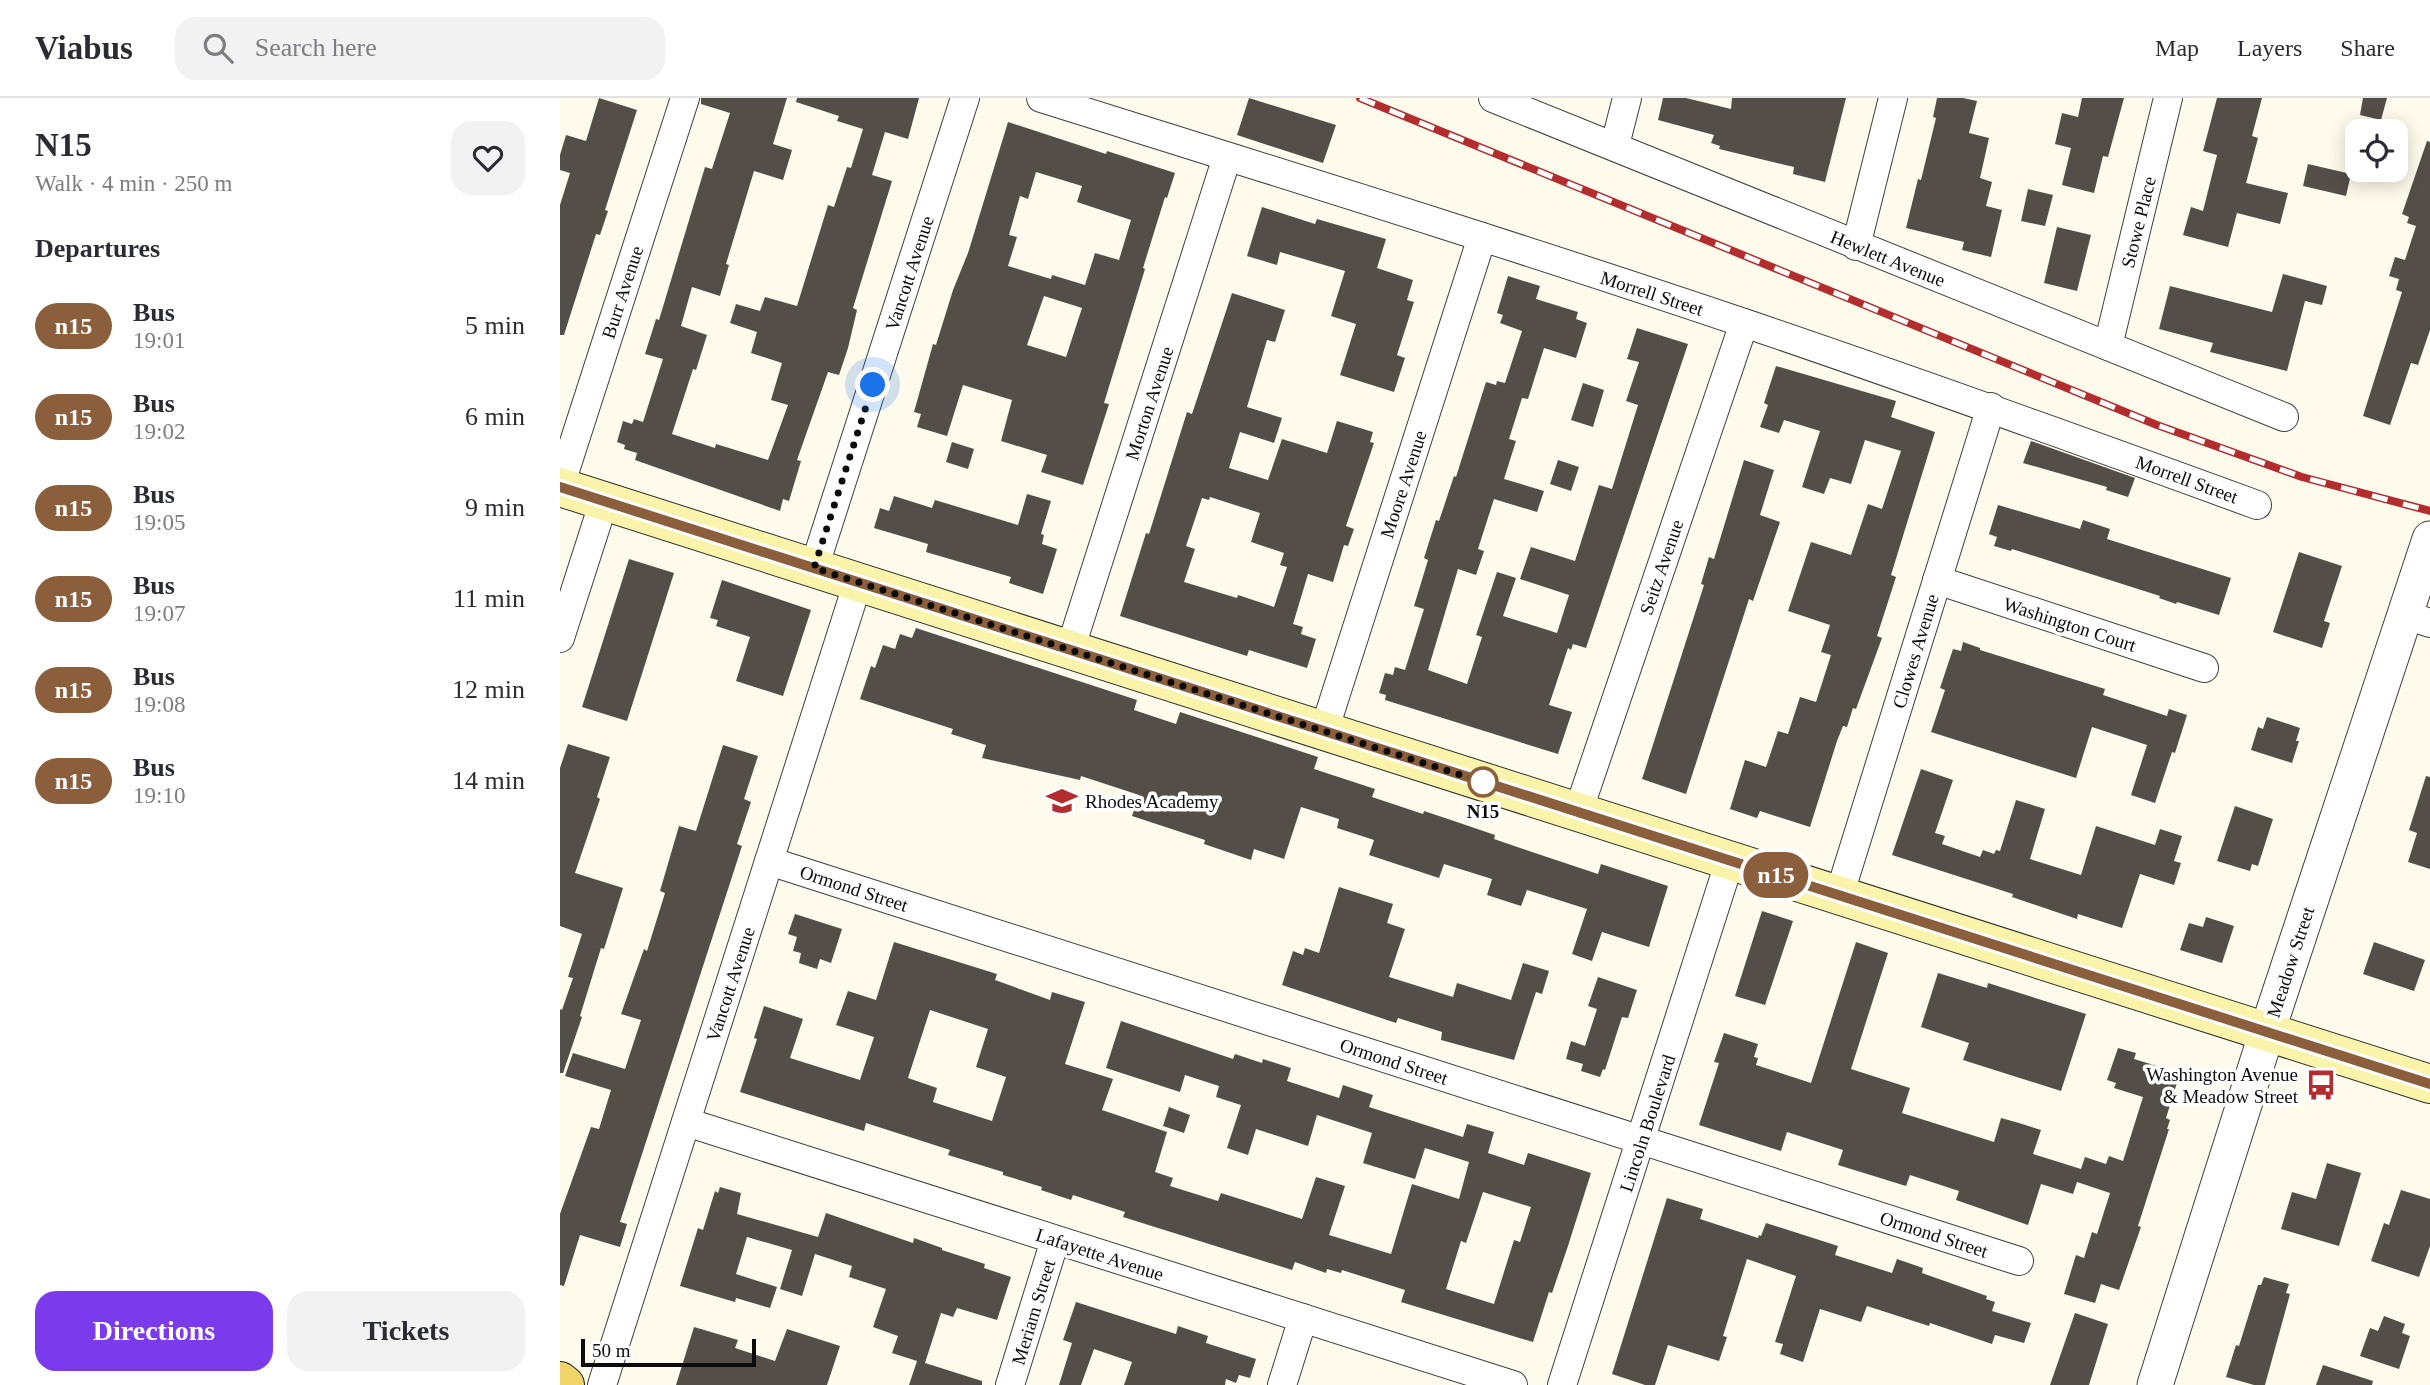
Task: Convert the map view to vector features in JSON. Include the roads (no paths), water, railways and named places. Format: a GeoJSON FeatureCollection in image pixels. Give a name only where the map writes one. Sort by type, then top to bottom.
{"type":"FeatureCollection","features":[{"type":"Feature","properties":{"kind":"main road"},"geometry":{"type":"LineString","coordinates":[[560,487],[2430,1084]]}},
{"type":"Feature","properties":{"kind":"main road"},"geometry":{"type":"LineString","coordinates":[[560,1381],[565,1385]]}},
{"type":"Feature","properties":{"kind":"street","name":"Burr Avenue"},"geometry":{"type":"LineString","coordinates":[[560,487],[685,98]]}},
{"type":"Feature","properties":{"kind":"street","name":"Vancott Avenue"},"geometry":{"type":"LineString","coordinates":[[814,568],[965,98]]}},
{"type":"Feature","properties":{"kind":"street","name":"Morrell Street"},"geometry":{"type":"LineString","coordinates":[[1041,98],[1744,323],[1991,407],[2257,505]]}},
{"type":"Feature","properties":{"kind":"street","name":"Hewlett Avenue"},"geometry":{"type":"LineString","coordinates":[[1493,98],[2284,417]]}},
{"type":"Feature","properties":{"kind":"street"},"geometry":{"type":"LineString","coordinates":[[1615,145],[1627,98]]}},
{"type":"Feature","properties":{"kind":"street"},"geometry":{"type":"LineString","coordinates":[[1856,246],[1893,98]]}},
{"type":"Feature","properties":{"kind":"street","name":"Stowe Place"},"geometry":{"type":"LineString","coordinates":[[2108,346],[2168,98]]}},
{"type":"Feature","properties":{"kind":"street","name":"Morton Avenue"},"geometry":{"type":"LineString","coordinates":[[1070,650],[1227,157]]}},
{"type":"Feature","properties":{"kind":"street","name":"Moore Avenue"},"geometry":{"type":"LineString","coordinates":[[1324,731],[1482,237]]}},
{"type":"Feature","properties":{"kind":"street","name":"Seitz Avenue"},"geometry":{"type":"LineString","coordinates":[[1578,812],[1744,323]]}},
{"type":"Feature","properties":{"kind":"street","name":"Clowes Avenue"},"geometry":{"type":"LineString","coordinates":[[1839,895],[1991,407]]}},
{"type":"Feature","properties":{"kind":"street"},"geometry":{"type":"LineString","coordinates":[[560,638],[604,501]]}},
{"type":"Feature","properties":{"kind":"street","name":"Meadow Street"},"geometry":{"type":"LineString","coordinates":[[2155,1385],[2267,1032],[2418,619],[2430,540]]}},
{"type":"Feature","properties":{"kind":"street","name":"Washington Court"},"geometry":{"type":"LineString","coordinates":[[1937,580],[2204,668]]}},
{"type":"Feature","properties":{"kind":"street","name":"Vancott Avenue"},"geometry":{"type":"LineString","coordinates":[[602,1385],[858,582]]}},
{"type":"Feature","properties":{"kind":"street","name":"Lincoln Boulevard"},"geometry":{"type":"LineString","coordinates":[[1562,1385],[1730,860]]}},
{"type":"Feature","properties":{"kind":"street","name":"Ormond Street"},"geometry":{"type":"LineString","coordinates":[[769,861],[2019,1261]]}},
{"type":"Feature","properties":{"kind":"street","name":"Lafayette Avenue"},"geometry":{"type":"LineString","coordinates":[[686,1122],[1513,1385]]}},
{"type":"Feature","properties":{"kind":"street","name":"Meriam Street"},"geometry":{"type":"LineString","coordinates":[[1010,1385],[1055,1240]]}},
{"type":"Feature","properties":{"kind":"street"},"geometry":{"type":"LineString","coordinates":[[1282,1385],[1303,1318]]}},
{"type":"Feature","properties":{"kind":"railway"},"geometry":{"type":"LineString","coordinates":[[1360,98],[2157,425],[2302,477],[2430,511]]}},
{"type":"Feature","properties":{"kind":"place","name":"N15"},"geometry":{"type":"Point","coordinates":[1483,782]}},
{"type":"Feature","properties":{"kind":"place","name":"Rhodes Academy"},"geometry":{"type":"Point","coordinates":[1062,801]}},
{"type":"Feature","properties":{"kind":"place","name":"Washington Avenue & Meadow Street"},"geometry":{"type":"Point","coordinates":[2321,1085]}}]}
